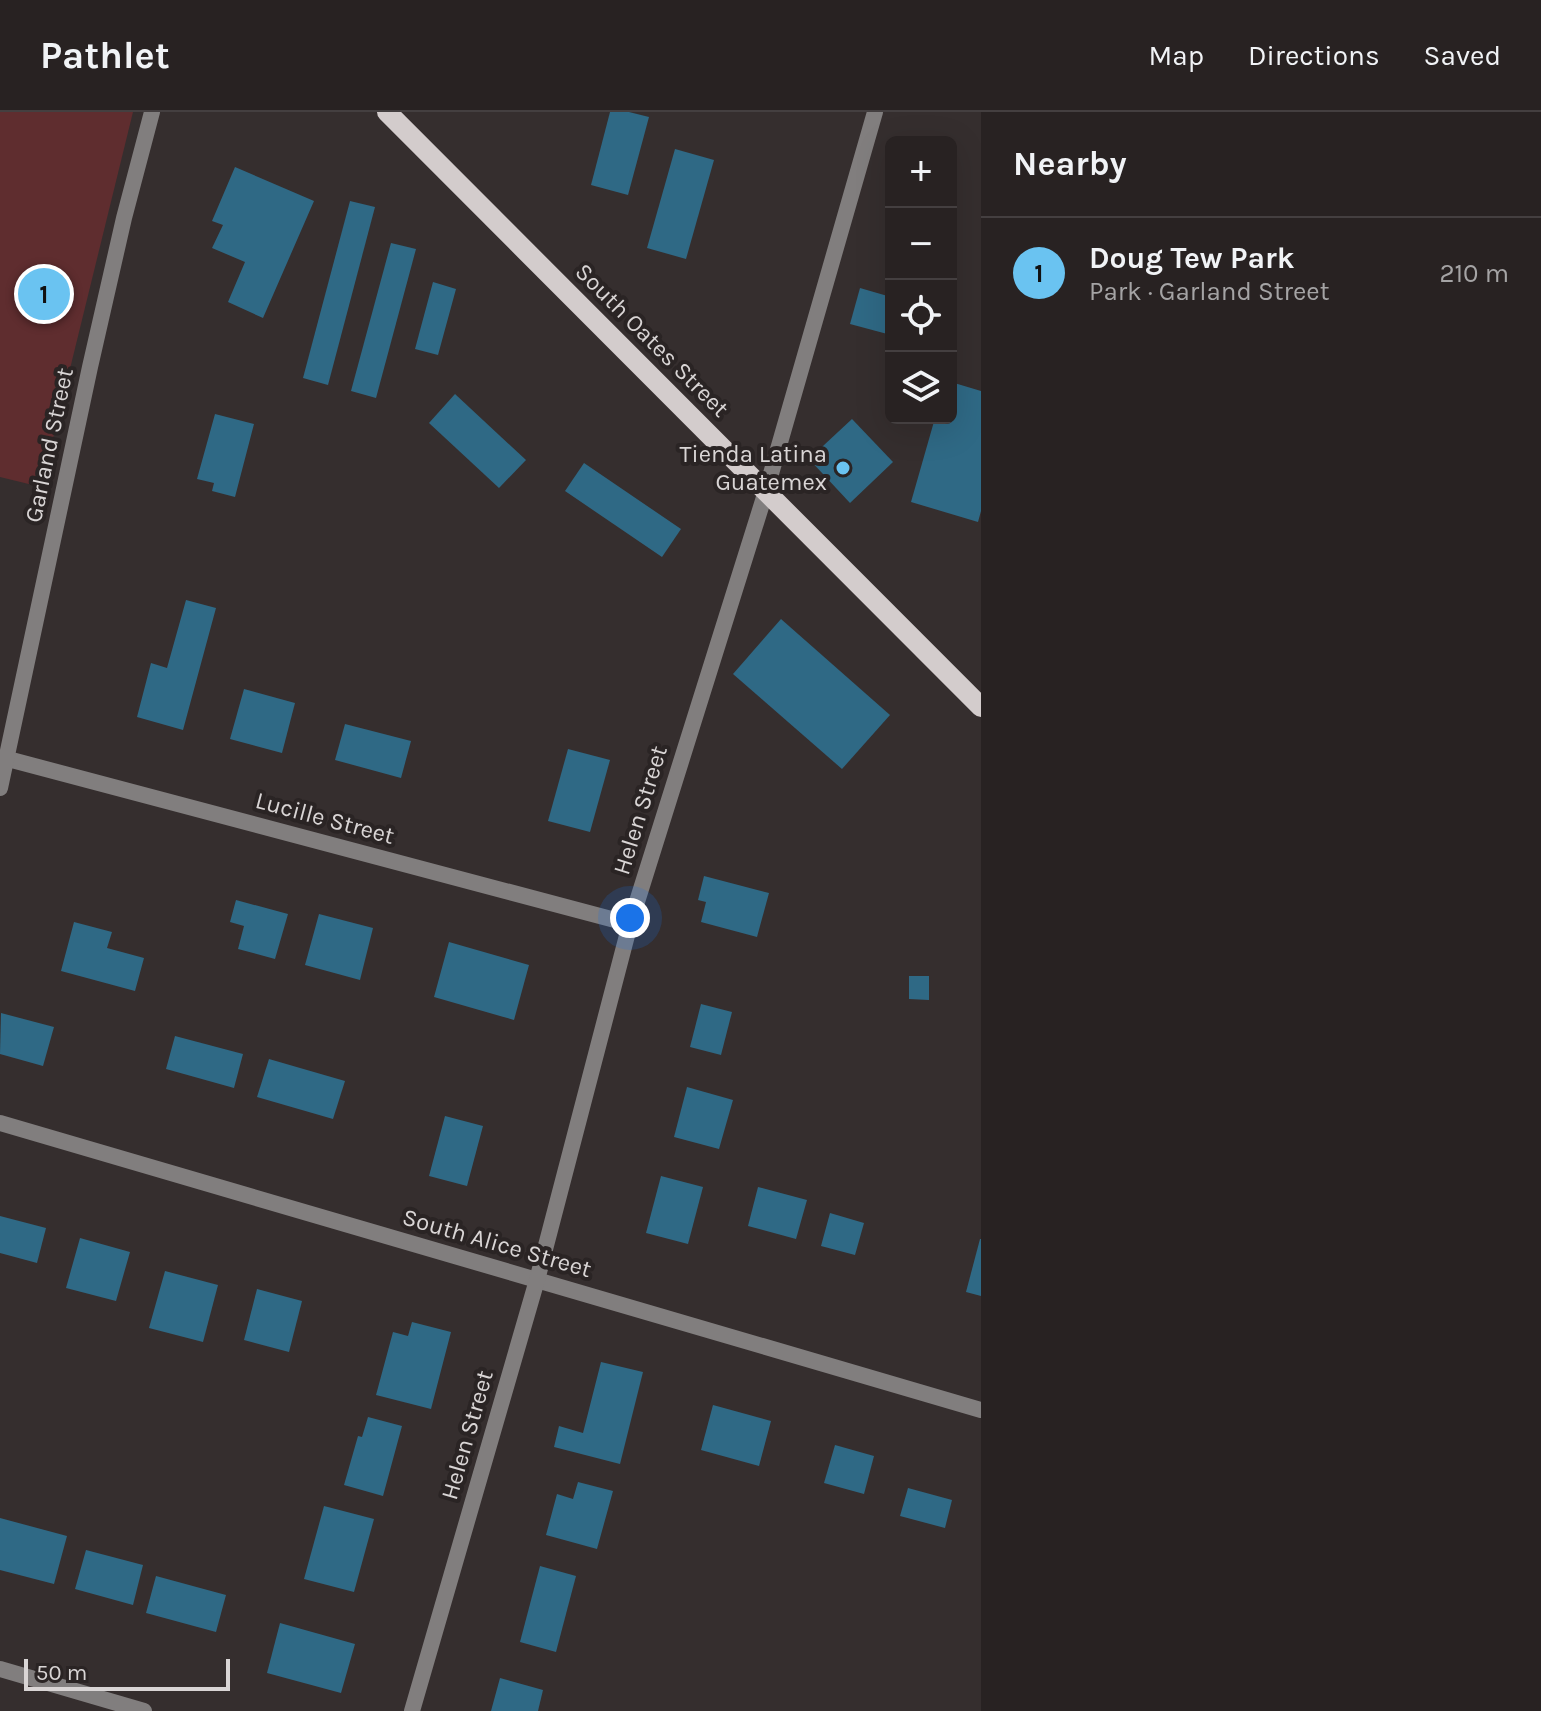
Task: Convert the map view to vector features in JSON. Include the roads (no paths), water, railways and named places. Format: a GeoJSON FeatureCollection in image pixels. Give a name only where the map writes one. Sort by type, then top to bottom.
{"type":"FeatureCollection","features":[{"type":"Feature","properties":{"kind":"main road","name":"South Oates Street"},"geometry":{"type":"LineString","coordinates":[[394,115],[981,707]]}},
{"type":"Feature","properties":{"kind":"street","name":"Garland Street"},"geometry":{"type":"LineString","coordinates":[[0,788],[90,367],[152,112]]}},
{"type":"Feature","properties":{"kind":"street","name":"Helen Street"},"geometry":{"type":"LineString","coordinates":[[412,1711],[537,1280],[630,924],[766,491],[875,112]]}},
{"type":"Feature","properties":{"kind":"street","name":"Lucille Street"},"geometry":{"type":"LineString","coordinates":[[8,759],[630,924]]}},
{"type":"Feature","properties":{"kind":"street","name":"South Alice Street"},"geometry":{"type":"LineString","coordinates":[[0,1123],[981,1410]]}},
{"type":"Feature","properties":{"kind":"street"},"geometry":{"type":"LineString","coordinates":[[0,1669],[144,1711]]}},
{"type":"Feature","properties":{"kind":"place","name":"Doug Tew Park"},"geometry":{"type":"Point","coordinates":[44,294]}},
{"type":"Feature","properties":{"kind":"place","name":"Tienda Latina Guatemex"},"geometry":{"type":"Point","coordinates":[843,468]}}]}
